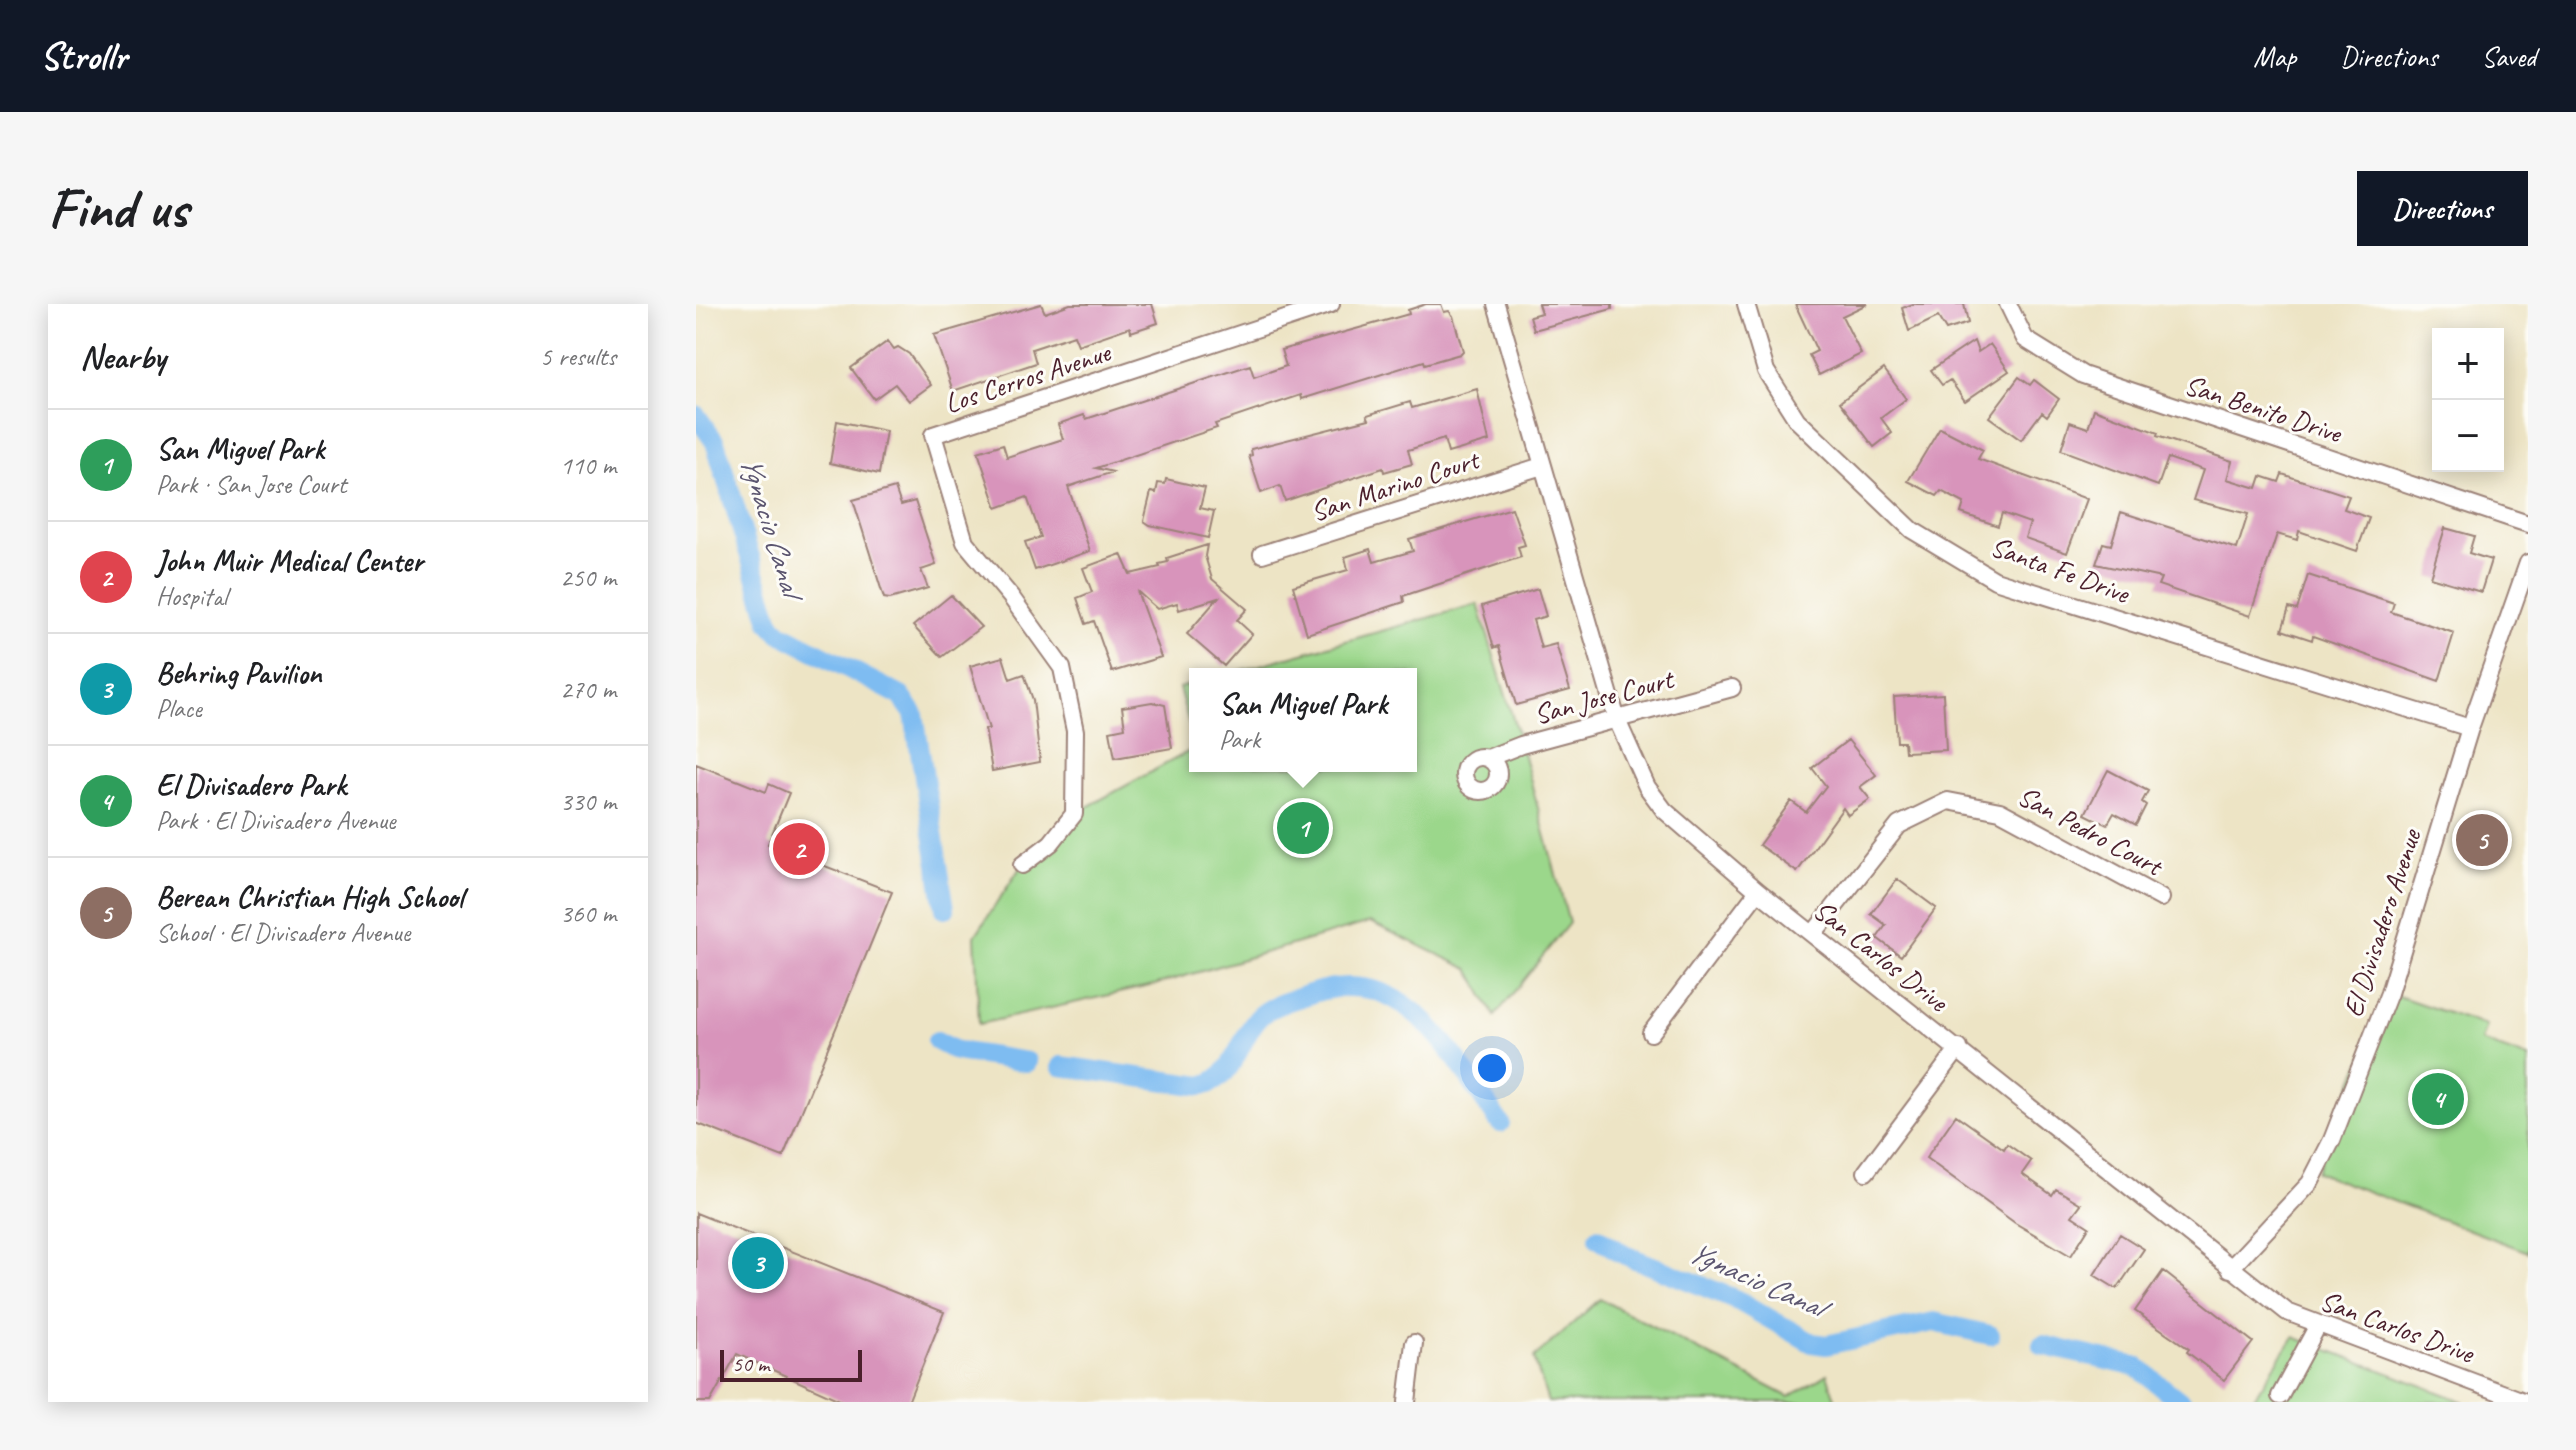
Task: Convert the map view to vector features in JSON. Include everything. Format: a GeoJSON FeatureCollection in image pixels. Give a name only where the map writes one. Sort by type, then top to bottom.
{"type":"FeatureCollection","features":[{"type":"Feature","properties":{"kind":"street","name":"Los Cerros Avenue"},"geometry":{"type":"LineString","coordinates":[[1022,865],[1051,843],[1074,814],[1075,731],[1072,715],[1062,668],[1011,597],[965,542],[933,435],[1331,304]]}},
{"type":"Feature","properties":{"kind":"street","name":"San Carlos Drive"},"geometry":{"type":"LineString","coordinates":[[1496,304],[1617,720],[1647,787],[1664,810],[1758,891],[2287,1312],[2526,1402]]}},
{"type":"Feature","properties":{"kind":"street","name":"Santa Fe Drive"},"geometry":{"type":"LineString","coordinates":[[1746,304],[1766,371],[1797,420],[1912,530],[1995,580],[2470,728]]}},
{"type":"Feature","properties":{"kind":"street","name":"San Benito Drive"},"geometry":{"type":"LineString","coordinates":[[2008,304],[2025,339],[2083,375],[2528,524]]}},
{"type":"Feature","properties":{"kind":"street","name":"San Marino Court"},"geometry":{"type":"LineString","coordinates":[[1262,554],[1542,466]]}},
{"type":"Feature","properties":{"kind":"street","name":"El Divisadero Avenue"},"geometry":{"type":"LineString","coordinates":[[2230,1269],[2310,1183],[2332,1140],[2389,993],[2470,728],[2528,563]]}},
{"type":"Feature","properties":{"kind":"street","name":"San Jose Court"},"geometry":{"type":"LineString","coordinates":[[1488,758],[1521,745],[1732,688]]}},
{"type":"Feature","properties":{"kind":"street","name":"San Pedro Court"},"geometry":{"type":"LineString","coordinates":[[1813,934],[1899,825],[1948,801],[2000,811],[2161,898]]}},
{"type":"Feature","properties":{"kind":"street"},"geometry":{"type":"LineString","coordinates":[[1651,1033],[1758,891]]}},
{"type":"Feature","properties":{"kind":"street"},"geometry":{"type":"LineString","coordinates":[[1866,1172],[1959,1048]]}},
{"type":"Feature","properties":{"kind":"street"},"geometry":{"type":"LineString","coordinates":[[2280,1396],[2318,1325]]}},
{"type":"Feature","properties":{"kind":"street"},"geometry":{"type":"LineString","coordinates":[[1407,1402],[1414,1343]]}},
{"type":"Feature","properties":{"kind":"green space"},"geometry":{"type":"Polygon","coordinates":[[[1478,604],[1521,745],[1569,923],[1495,1016],[1469,969],[1370,922],[1154,985],[979,1024],[975,936],[1022,865],[1074,814],[1189,751],[1189,772],[1417,772],[1417,668],[1249,668],[1478,604]]]}},
{"type":"Feature","properties":{"kind":"green space"},"geometry":{"type":"Polygon","coordinates":[[[1189,685],[1189,723],[1179,688],[1189,685]]]}},
{"type":"Feature","properties":{"kind":"green space"},"geometry":{"type":"Polygon","coordinates":[[[2389,993],[2486,1026],[2481,1041],[2528,1058],[2528,1252],[2316,1172],[2389,993]]]}},
{"type":"Feature","properties":{"kind":"green space"},"geometry":{"type":"Polygon","coordinates":[[[1600,1299],[1789,1397],[1827,1374],[1836,1402],[1548,1402],[1534,1358],[1600,1299]]]}},
{"type":"Feature","properties":{"kind":"green space"},"geometry":{"type":"Polygon","coordinates":[[[2294,1337],[2465,1402],[2251,1402],[2294,1337]]]}},
{"type":"Feature","properties":{"kind":"building"},"geometry":{"type":"Polygon","coordinates":[[[1041,304],[1045,313],[1070,304],[1152,304],[1158,323],[1131,332],[1130,327],[1078,345],[1074,335],[1032,349],[1036,363],[953,391],[934,335],[1041,304]]]}},
{"type":"Feature","properties":{"kind":"building"},"geometry":{"type":"Polygon","coordinates":[[[1426,304],[1441,304],[1444,312],[1449,311],[1453,316],[1463,351],[1460,354],[1425,364],[1424,361],[1302,399],[1301,395],[1215,424],[1217,428],[1096,468],[1113,472],[1068,487],[1090,551],[1035,570],[1025,542],[1041,537],[1027,497],[997,508],[978,452],[1003,444],[1007,457],[1063,439],[1058,424],[1084,415],[1086,419],[1250,365],[1254,377],[1286,366],[1281,350],[1409,314],[1408,310],[1426,304]]]}},
{"type":"Feature","properties":{"kind":"building"},"geometry":{"type":"Polygon","coordinates":[[[1538,304],[1612,304],[1612,309],[1534,330],[1530,316],[1541,313],[1538,304]]]}},
{"type":"Feature","properties":{"kind":"building"},"geometry":{"type":"Polygon","coordinates":[[[1795,304],[1867,304],[1842,316],[1861,354],[1819,375],[1809,355],[1817,351],[1795,304]]]}},
{"type":"Feature","properties":{"kind":"building"},"geometry":{"type":"Polygon","coordinates":[[[1913,304],[1964,304],[1968,323],[1946,330],[1938,317],[1909,331],[1902,308],[1913,304]]]}},
{"type":"Feature","properties":{"kind":"building"},"geometry":{"type":"Polygon","coordinates":[[[888,341],[894,349],[898,347],[909,354],[931,385],[909,401],[895,384],[874,399],[851,368],[888,341]]]}},
{"type":"Feature","properties":{"kind":"building"},"geometry":{"type":"Polygon","coordinates":[[[1974,341],[1978,352],[1990,344],[2009,371],[1965,401],[1950,380],[1942,385],[1931,370],[1974,341]]]}},
{"type":"Feature","properties":{"kind":"building"},"geometry":{"type":"Polygon","coordinates":[[[1884,369],[1906,399],[1881,418],[1892,433],[1874,447],[1840,402],[1884,369]]]}},
{"type":"Feature","properties":{"kind":"building"},"geometry":{"type":"Polygon","coordinates":[[[2019,377],[2030,385],[2034,380],[2059,399],[2047,416],[2042,412],[2021,440],[1989,417],[2019,377]]]}},
{"type":"Feature","properties":{"kind":"building"},"geometry":{"type":"Polygon","coordinates":[[[1477,389],[1489,441],[1448,453],[1444,439],[1408,450],[1412,464],[1384,472],[1383,468],[1285,501],[1280,486],[1261,493],[1249,456],[1252,455],[1251,449],[1369,419],[1367,415],[1410,402],[1412,408],[1477,389]]]}},
{"type":"Feature","properties":{"kind":"building"},"geometry":{"type":"Polygon","coordinates":[[[2094,409],[2158,433],[2157,436],[2232,461],[2227,479],[2257,488],[2261,476],[2279,482],[2282,474],[2349,496],[2344,509],[2369,518],[2357,551],[2299,531],[2297,540],[2277,534],[2250,616],[2158,585],[2161,578],[2096,564],[2103,543],[2111,545],[2121,512],[2237,549],[2248,514],[2193,500],[2203,470],[2168,458],[2158,486],[2061,450],[2070,422],[2088,428],[2094,409]]]}},
{"type":"Feature","properties":{"kind":"building"},"geometry":{"type":"Polygon","coordinates":[[[837,421],[886,431],[879,474],[830,463],[837,421]]]}},
{"type":"Feature","properties":{"kind":"building"},"geometry":{"type":"Polygon","coordinates":[[[1940,428],[1983,450],[1978,459],[2087,499],[2067,553],[2025,538],[2030,523],[2002,513],[1998,526],[1961,513],[1964,503],[1941,491],[1937,496],[1908,481],[1940,428]]]}},
{"type":"Feature","properties":{"kind":"building"},"geometry":{"type":"Polygon","coordinates":[[[1166,479],[1205,488],[1200,508],[1214,511],[1208,538],[1144,521],[1151,492],[1156,493],[1158,483],[1165,484],[1166,479]]]}},
{"type":"Feature","properties":{"kind":"building"},"geometry":{"type":"Polygon","coordinates":[[[895,488],[901,505],[915,501],[936,565],[921,570],[928,588],[890,599],[884,598],[853,500],[895,488]]]}},
{"type":"Feature","properties":{"kind":"building"},"geometry":{"type":"Polygon","coordinates":[[[1512,508],[1525,545],[1518,547],[1521,557],[1403,596],[1404,602],[1307,634],[1293,586],[1348,570],[1345,557],[1370,549],[1374,562],[1413,551],[1409,539],[1512,508]]]}},
{"type":"Feature","properties":{"kind":"building"},"geometry":{"type":"Polygon","coordinates":[[[2445,528],[2474,536],[2469,553],[2491,560],[2481,592],[2430,577],[2445,528]]]}},
{"type":"Feature","properties":{"kind":"building"},"geometry":{"type":"Polygon","coordinates":[[[1207,545],[1205,556],[1212,579],[1247,609],[1237,620],[1252,634],[1224,666],[1187,634],[1218,598],[1179,610],[1177,603],[1157,609],[1137,591],[1161,657],[1112,672],[1094,621],[1086,624],[1077,598],[1092,592],[1083,568],[1121,554],[1130,574],[1160,567],[1159,564],[1168,562],[1167,558],[1207,545]]]}},
{"type":"Feature","properties":{"kind":"building"},"geometry":{"type":"Polygon","coordinates":[[[2308,575],[2394,603],[2391,612],[2454,633],[2439,681],[2313,636],[2312,640],[2282,630],[2289,608],[2297,610],[2308,575]]]}},
{"type":"Feature","properties":{"kind":"building"},"geometry":{"type":"Polygon","coordinates":[[[1538,589],[1546,616],[1533,620],[1541,648],[1556,644],[1570,690],[1516,705],[1499,646],[1494,648],[1482,606],[1538,589]]]}},
{"type":"Feature","properties":{"kind":"building"},"geometry":{"type":"Polygon","coordinates":[[[951,595],[981,627],[942,657],[913,626],[951,595]]]}},
{"type":"Feature","properties":{"kind":"building"},"geometry":{"type":"Polygon","coordinates":[[[1003,657],[1010,679],[1024,674],[1033,700],[1040,762],[992,771],[985,729],[989,729],[970,666],[1003,657]]]}},
{"type":"Feature","properties":{"kind":"building"},"geometry":{"type":"Polygon","coordinates":[[[1943,694],[1946,750],[1905,752],[1904,742],[1897,742],[1894,697],[1943,694]]]}},
{"type":"Feature","properties":{"kind":"building"},"geometry":{"type":"Polygon","coordinates":[[[1152,702],[1165,705],[1172,748],[1115,758],[1110,731],[1125,728],[1122,707],[1152,702]]]}},
{"type":"Feature","properties":{"kind":"building"},"geometry":{"type":"Polygon","coordinates":[[[1848,740],[1876,775],[1860,787],[1870,799],[1848,815],[1843,808],[1797,872],[1759,845],[1791,801],[1806,812],[1826,786],[1812,768],[1848,740]]]}},
{"type":"Feature","properties":{"kind":"building"},"geometry":{"type":"Polygon","coordinates":[[[696,764],[766,792],[769,784],[789,793],[768,844],[892,892],[783,1157],[696,1123],[696,764]]]}},
{"type":"Feature","properties":{"kind":"building"},"geometry":{"type":"Polygon","coordinates":[[[2108,770],[2148,791],[2142,802],[2146,805],[2136,825],[2114,813],[2107,825],[2085,814],[2108,770]]]}},
{"type":"Feature","properties":{"kind":"building"},"geometry":{"type":"Polygon","coordinates":[[[1897,879],[1936,908],[1901,956],[1877,938],[1886,925],[1871,914],[1897,879]]]}},
{"type":"Feature","properties":{"kind":"building"},"geometry":{"type":"Polygon","coordinates":[[[1956,1115],[2004,1149],[2007,1144],[2031,1161],[2022,1174],[2052,1195],[2056,1189],[2081,1204],[2072,1216],[2089,1227],[2071,1256],[2015,1223],[1926,1158],[1956,1115]]]}},
{"type":"Feature","properties":{"kind":"building"},"geometry":{"type":"Polygon","coordinates":[[[696,1213],[944,1312],[908,1402],[844,1402],[737,1354],[710,1402],[696,1402],[696,1213]]]}},
{"type":"Feature","properties":{"kind":"building"},"geometry":{"type":"Polygon","coordinates":[[[2120,1234],[2144,1249],[2117,1289],[2094,1275],[2120,1234]]]}},
{"type":"Feature","properties":{"kind":"building"},"geometry":{"type":"Polygon","coordinates":[[[2163,1271],[2253,1342],[2224,1380],[2187,1352],[2189,1349],[2135,1311],[2163,1271]]]}},
{"type":"Feature","properties":{"kind":"waterway","name":"Ygnacio Canal"},"geometry":{"type":"LineString","coordinates":[[696,415],[715,442],[770,622],[780,633],[901,696],[914,714],[945,909]]}},
{"type":"Feature","properties":{"kind":"waterway","name":"Ygnacio Canal"},"geometry":{"type":"LineString","coordinates":[[1061,1066],[1202,1086],[1213,1082],[1229,1067],[1251,1027],[1263,1013],[1284,1002],[1313,993],[1347,987],[1377,991],[1402,1003],[1425,1022],[1446,1045],[1500,1123]]}},
{"type":"Feature","properties":{"kind":"waterway","name":"Ygnacio Canal"},"geometry":{"type":"LineString","coordinates":[[937,1041],[956,1051],[1027,1062]]}},
{"type":"Feature","properties":{"kind":"waterway","name":"Ygnacio Canal"},"geometry":{"type":"LineString","coordinates":[[1598,1238],[1625,1255],[1735,1299],[1812,1343],[1826,1345],[1934,1322],[1990,1335]]}},
{"type":"Feature","properties":{"kind":"waterway","name":"Ygnacio Canal"},"geometry":{"type":"LineString","coordinates":[[2042,1345],[2137,1367],[2181,1402]]}},
{"type":"Feature","properties":{"kind":"place","name":"San Miguel Park"},"geometry":{"type":"Point","coordinates":[1303,828]}},
{"type":"Feature","properties":{"kind":"place","name":"Berean Christian High School"},"geometry":{"type":"Point","coordinates":[2482,840]}},
{"type":"Feature","properties":{"kind":"place","name":"John Muir Medical Center"},"geometry":{"type":"Point","coordinates":[799,849]}},
{"type":"Feature","properties":{"kind":"place","name":"El Divisadero Park"},"geometry":{"type":"Point","coordinates":[2438,1099]}},
{"type":"Feature","properties":{"kind":"place","name":"Behring Pavilion"},"geometry":{"type":"Point","coordinates":[758,1263]}}]}
